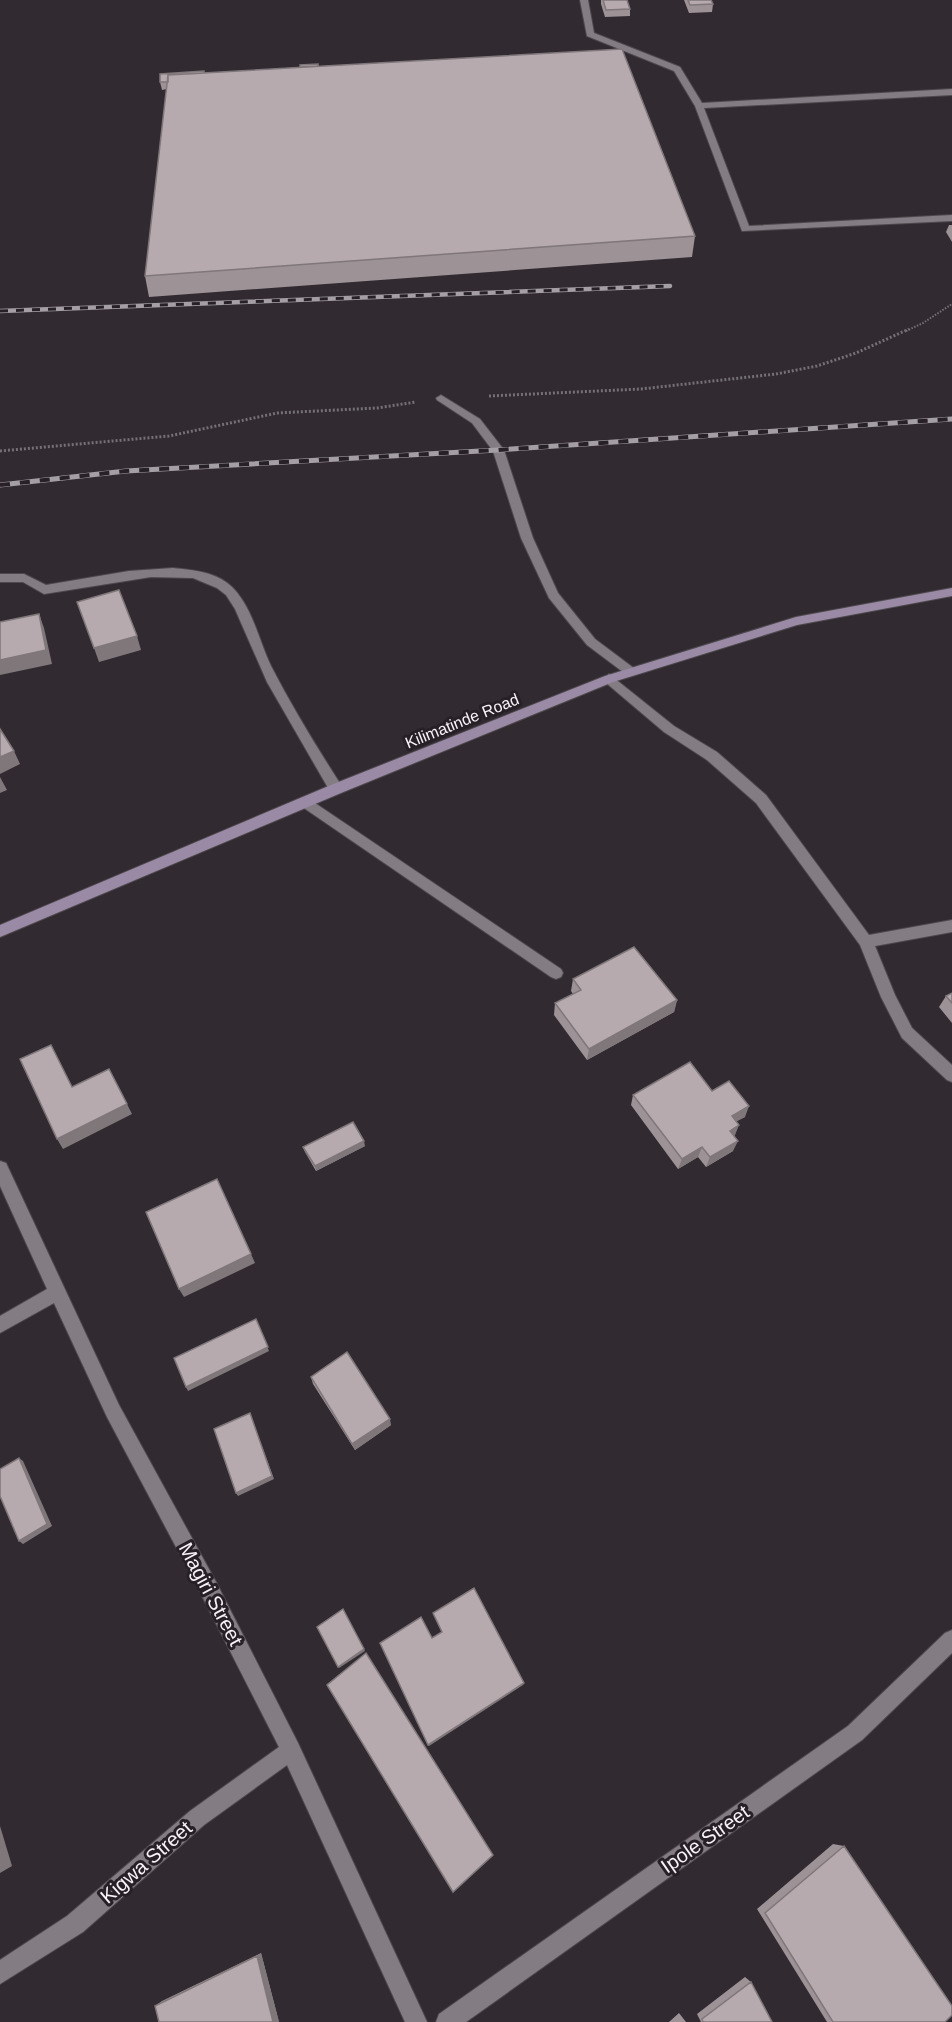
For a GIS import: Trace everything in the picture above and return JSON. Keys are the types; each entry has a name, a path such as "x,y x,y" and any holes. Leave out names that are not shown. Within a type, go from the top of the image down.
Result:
{"main road":[{"name":"Kilimatinde Road","path":"0,931 336,789 609,679 796,621 952,592"}],"street":[{"path":"584,0 590,34 678,69 699,106 745,229 952,218"},
{"path":"699,106 952,92"},
{"path":"441,398 476,421 498,450 527,538 553,596 591,642 631,672"},
{"path":"0,578 18,575 38,584 44,590 155,572 188,573 212,579 229,591 242,610 263,663 290,716 336,789"},
{"path":"609,679 669,729 712,756 761,800 866,942 888,997 907,1033 952,1075"},
{"path":"306,802 556,973"},
{"path":"866,942 952,926"},
{"name":"Magiri Street","path":"0,1168 113,1411 209,1588 291,1750 416,2022"},
{"path":"0,1325 58,1292"},
{"name":"Ipole Street","path":"447,2022 855,1732 952,1641"},
{"name":"Kigwa Street","path":"0,1974 75,1924 197,1818 291,1750"}],"building":[{"path":"603,0 627,0 630,9 606,10"},
{"path":"688,0 711,0 713,4 690,5"},
{"path":"622,49 695,236 145,276 168,75"},
{"path":"318,64 318,66 300,67 300,65"},
{"path":"204,71 204,73 168,75 168,82 160,82 160,74"},
{"path":"119,590 137,636 94,648 77,602"},
{"path":"39,614 46,650 0,660 0,622"},
{"path":"0,729 14,751 0,757"},
{"path":"634,947 677,1000 589,1049 555,1003 581,990 573,979"},
{"path":"952,993 952,1003 946,996"},
{"path":"51,1045 72,1087 109,1069 127,1104 57,1139 20,1059"},
{"path":"690,1062 712,1091 729,1081 749,1106 732,1116 739,1125 730,1131 738,1141 710,1157 702,1147 682,1159 633,1095"},
{"path":"353,1122 364,1141 315,1166 303,1147"},
{"path":"217,1179 251,1254 179,1289 146,1212"},
{"path":"256,1319 268,1347 186,1387 174,1358"},
{"path":"347,1352 390,1419 352,1444 311,1377"},
{"path":"250,1413 272,1476 236,1493 214,1429"},
{"path":"19,1458 47,1524 19,1541 0,1496 0,1469"},
{"path":"474,1588 524,1683 428,1745 380,1643 421,1617 432,1638 442,1632 433,1613"},
{"path":"343,1609 364,1649 338,1667 317,1627"},
{"path":"366,1653 493,1855 453,1892 327,1685"},
{"path":"844,1846 952,2006 952,2015 945,2022 833,2022 765,1913"},
{"path":"257,1956 273,2022 159,2022 155,2006"},
{"path":"751,1982 772,2022 703,2022 702,2019"}],"railway":[{"path":"0,311 670,286"},
{"path":"0,485 126,471 498,450 952,419"}]}
